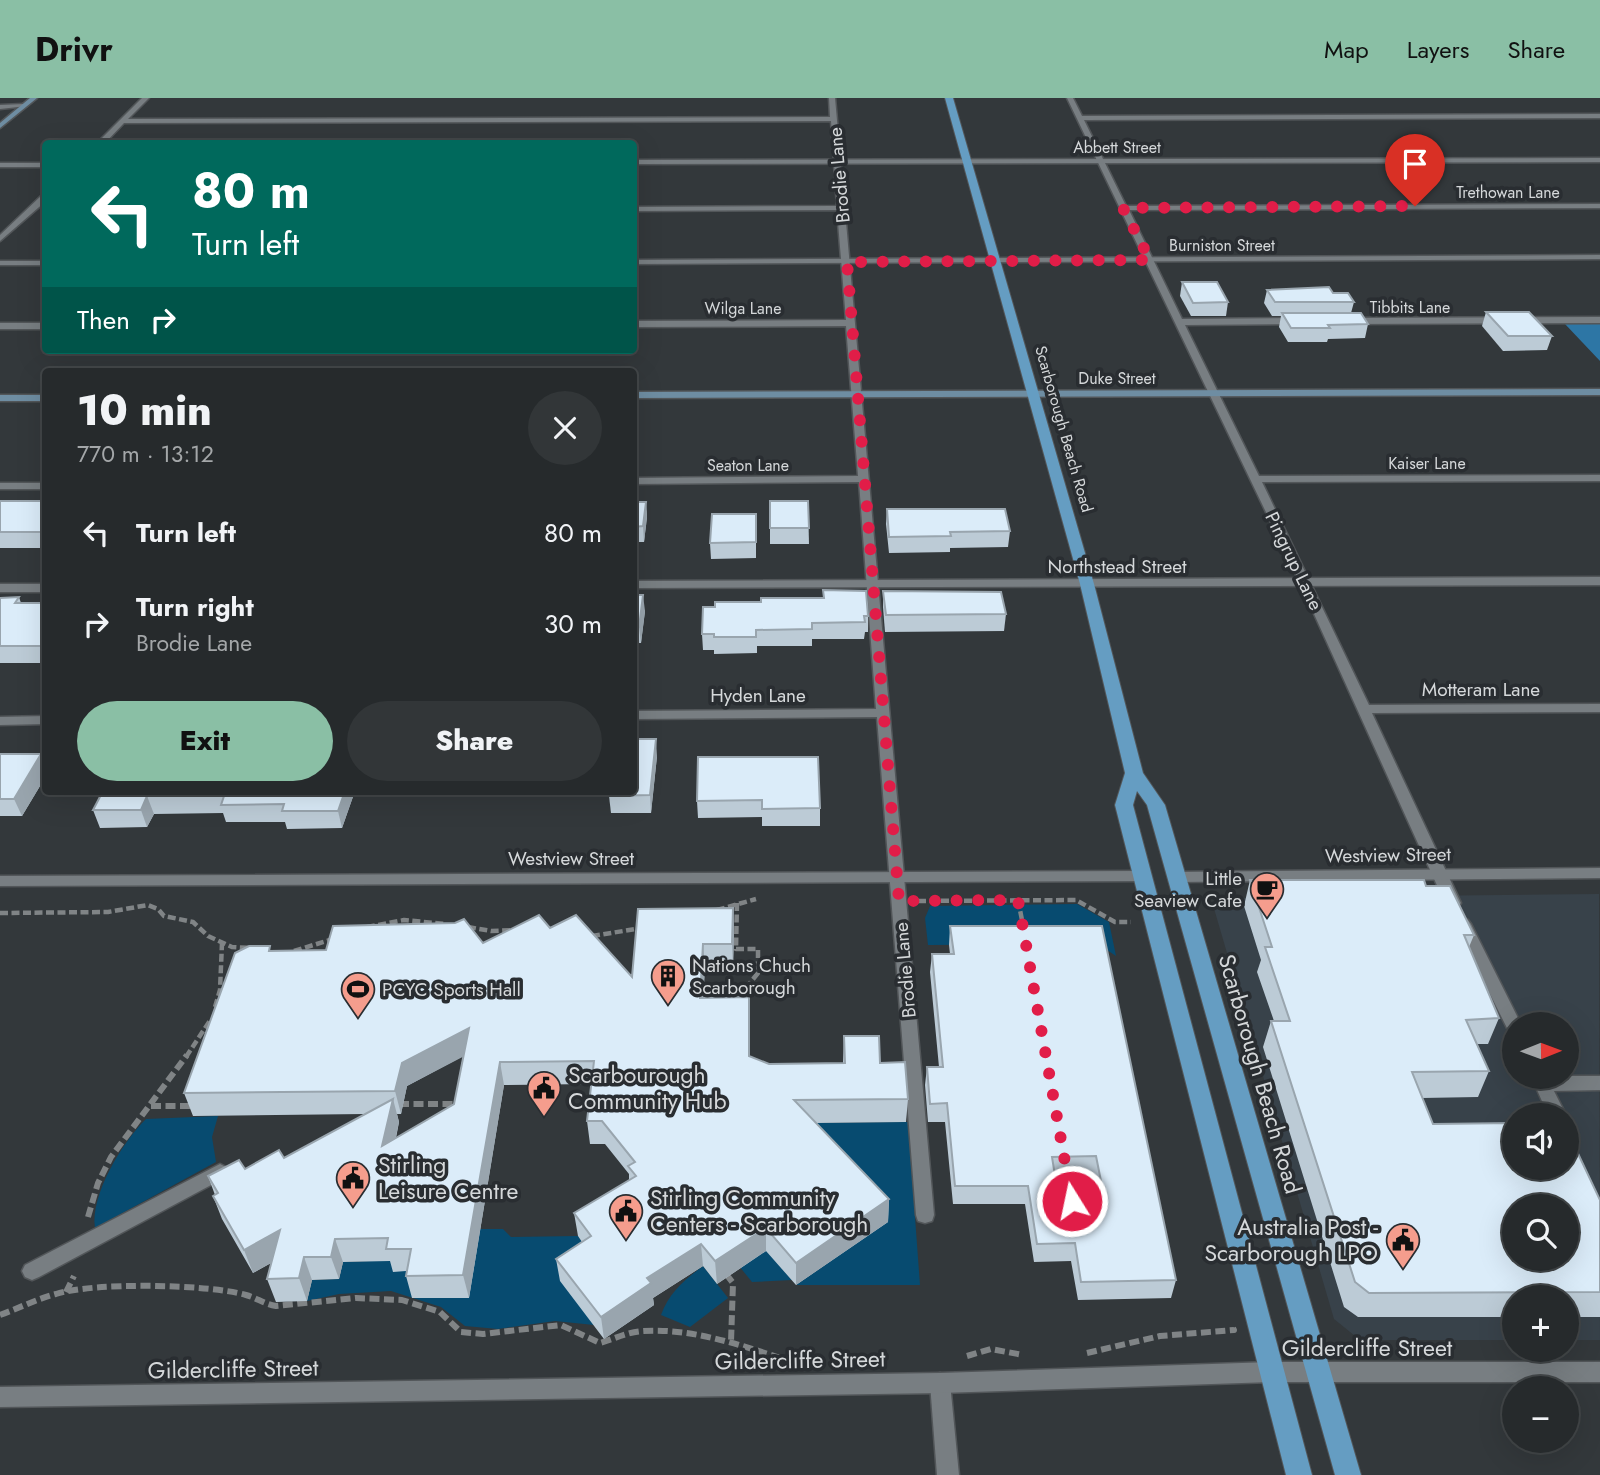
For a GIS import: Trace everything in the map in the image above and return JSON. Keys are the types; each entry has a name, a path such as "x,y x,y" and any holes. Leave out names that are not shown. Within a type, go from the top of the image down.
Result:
{"main road":[{"path":"0,116 12,106 34,98"},
{"name":"Scarborough Beach Road","path":"949,98 1087,584 1134,773 1156,805 1349,1475"},
{"path":"0,126 23,102"},
{"name":"Duke Street","path":"637,395 1600,392"},
{"path":"0,398 42,398"},
{"path":"1134,773 1124,805 1299,1475"}],"street":[{"path":"103,140 146,98"},
{"name":"Brodie Lane","path":"832,98 925,1215"},
{"name":"Pingrup Lane","path":"1070,98 1306,583 1438,874 1507,1012"},
{"path":"0,107 12,106"},
{"path":"1079,118 1600,116"},
{"path":"123,121 834,119"},
{"name":"Abbett Street","path":"637,162 1600,160"},
{"path":"0,165 42,165"},
{"path":"0,239 42,201"},
{"name":"Trethowan Lane","path":"1123,208 1600,206"},
{"path":"637,209 842,208"},
{"path":"32,210 42,210"},
{"name":"Burniston Street","path":"637,262 1600,257"},
{"path":"0,264 42,263"},
{"name":"Tibbits Lane","path":"1342,321 1600,320"},
{"path":"1179,322 1301,321"},
{"name":"Wilga Lane","path":"637,324 852,323"},
{"path":"0,326 42,326"},
{"name":"Kaiser Lane","path":"1254,480 1600,478"},
{"name":"Seaton Lane","path":"637,481 864,480"},
{"path":"0,486 42,486"},
{"name":"Northstead Street","path":"637,585 1600,581"},
{"path":"0,588 42,588"},
{"name":"Motteram Lane","path":"1362,709 1600,708"},
{"name":"Hyden Lane","path":"637,715 882,713"},
{"path":"0,721 42,720"},
{"name":"Westview Street","path":"1177,877 1600,873"},
{"name":"Westview Street","path":"0,881 1142,876"},
{"path":"1579,1082 1600,1083"},
{"path":"32,1271 220,1172"},
{"name":"Gildercliffe Street","path":"0,1397 940,1383 1272,1372 1600,1372"},
{"path":"940,1383 948,1475"}],"path":[{"path":"710,914 723,907 765,898"},
{"path":"1018,900 1024,932"},
{"path":"899,901 1076,900 1115,922 1136,922"},
{"path":"732,1005 758,973 758,949 736,949 737,903"},
{"path":"0,913 108,912 148,905 158,909 164,916 193,922 208,936 222,943 232,947 257,949"},
{"path":"360,929 404,920 524,931"},
{"path":"458,926 460,935"},
{"path":"587,936 649,927"},
{"path":"285,951 309,948 343,934"},
{"path":"66,1292 78,1268 97,1182 117,1146 174,1071 197,1046 212,1017 220,990 222,943"},
{"path":"386,1104 468,1104"},
{"path":"150,1106 205,1106"},
{"path":"1065,1160 1072,1201"},
{"path":"720,1266 733,1283 731,1342"},
{"path":"0,1315 66,1292 95,1288 192,1287 247,1295 263,1304 276,1306 386,1298 424,1305 440,1312 461,1332 482,1334 562,1325 600,1343 642,1331 696,1334 789,1361"},
{"path":"1080,1355 1106,1346 1191,1331 1234,1330 1231,1316"},
{"path":"962,1357 991,1349 1008,1350 1034,1358"}],"shaded area":[{"path":"1600,323 1600,361 1565,324"},
{"path":"1599,894 1600,1340 1579,1340 1579,1285 1502,1285 1502,1340 1360,1340 1334,1319 1213,905 1227,898"},
{"path":"1077,904 1109,922 1116,956 1098,944 928,945 925,918 930,906"},
{"path":"218,1116 212,1137 216,1162 95,1228 98,1200 110,1169 118,1154 146,1119"},
{"path":"908,1122 920,1285 796,1285 887,1222 794,1123"},
{"path":"698,1172 792,1280 752,1282 674,1186"},
{"path":"479,1229 503,1229 511,1237 578,1236 595,1259 594,1325 555,1321 498,1329 465,1326 441,1307 391,1291 339,1294 307,1301 312,1280 339,1279 343,1262 370,1261"},
{"path":"703,1266 728,1298 690,1327 661,1315 678,1288"}],"building":[{"path":"1182,282 1217,282 1228,302 1193,303"},
{"path":"1329,287 1333,293 1348,293 1354,302 1275,302 1267,290"},
{"path":"1486,312 1529,312 1552,336 1508,336"},
{"path":"1282,313 1361,313 1368,324 1291,328"},
{"path":"0,501 42,501 42,532 0,532"},
{"path":"770,501 808,501 809,528 770,528"},
{"path":"637,502 646,502 643,526 637,527"},
{"path":"887,509 1005,509 1010,531 889,537"},
{"path":"712,514 756,514 756,542 710,543"},
{"path":"823,590 866,591 868,616 864,616 865,622 812,623 812,629 756,630 756,637 714,637 714,634 702,634 703,607 715,607 715,602 761,602 761,598 824,598"},
{"path":"883,591 1001,592 1006,614 886,615"},
{"path":"637,595 643,595 639,627"},
{"path":"19,597 15,603 42,603 42,646 0,646 0,598"},
{"path":"637,739 656,739 650,795 609,796 637,795"},
{"path":"0,754 41,754 14,799 0,799"},
{"path":"698,757 818,757 820,808 762,809 762,800 697,801"},
{"path":"101,795 344,795 338,811 282,811 284,804 221,805 224,796 147,796 141,810 93,810"},
{"path":"1250,880 1424,880 1426,886 1450,886 1474,935 1464,935 1499,1018 1466,1020 1489,1071 1412,1072 1433,1124 1502,1123 1502,1180 1579,1180 1579,1156 1600,1200 1600,1292 1579,1292 1579,1285 1502,1285 1502,1292 1369,1293 1355,1282 1271,1021 1290,1021 1265,947 1272,947"},
{"path":"733,908 732,944 703,944 700,998 749,997 749,1056 769,1064 845,1063 844,1036 879,1036 880,1063 905,1062 908,1099 794,1100 889,1199 796,1263 766,1228 715,1261 701,1244 647,1278 651,1283 601,1317 556,1259 591,1236 574,1213 636,1176 628,1166 635,1162 602,1121 587,1121 594,1061 500,1062 463,1275 406,1276 411,1249 386,1249 388,1238 335,1239 331,1257 304,1257 299,1278 267,1279 280,1230 244,1250 213,1196 218,1193 208,1176 239,1160 245,1169 279,1150 284,1158 393,1099 382,1146 454,1104 469,1028 402,1063 395,1091 184,1093 235,953 249,946 270,946 269,951 326,950 333,926 455,923 464,919 483,943 539,915 550,928 576,915 632,977 638,909"},
{"path":"950,926 1102,926 1176,1280 1081,1282 1075,1243 1037,1244 1028,1186 955,1186 947,1103 930,1104 927,1067 943,1067 932,954 954,954","holes":["1096,1156 1106,1206 1060,1207 1052,1157"]}],"place":[{"name":"Little Seaview Cafe","path":"1267,919"},
{"name":"Nations Chuch Scarborough","path":"668,1006"},
{"name":"PCYC Sports Hall","path":"358,1019"},
{"name":"Scarbourough Community Hub","path":"544,1118"},
{"name":"Stirling Leisure Centre","path":"353,1208"},
{"name":"Stirling Community Centers - Scarborough","path":"626,1241"},
{"name":"Australia Post - Scarborough LPO","path":"1403,1270"}],"route":[{"path":"1072,1201 1018,900 899,901 847,262 1150,260 1123,208 1415,206"}]}
